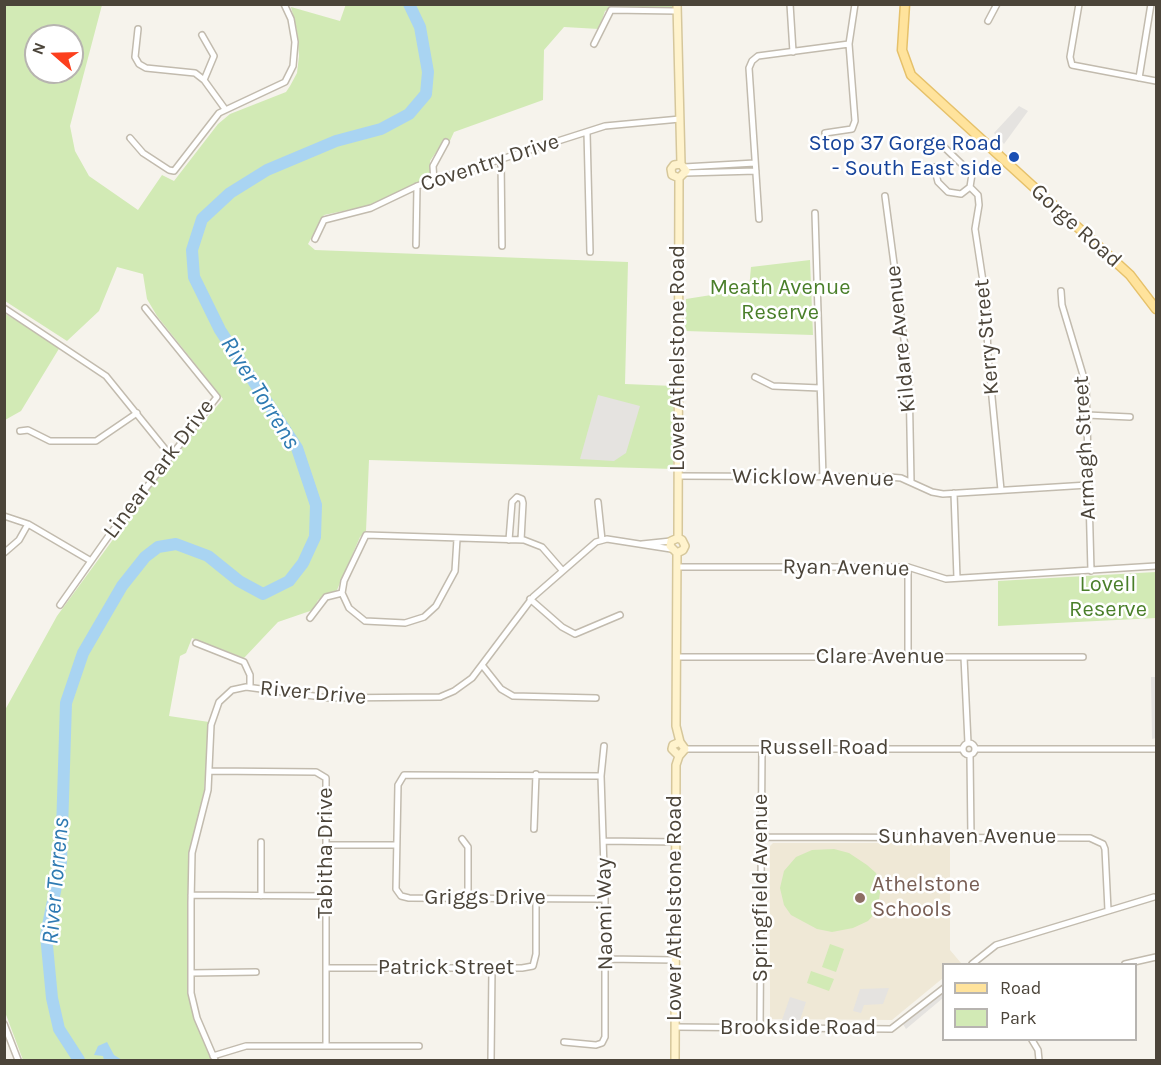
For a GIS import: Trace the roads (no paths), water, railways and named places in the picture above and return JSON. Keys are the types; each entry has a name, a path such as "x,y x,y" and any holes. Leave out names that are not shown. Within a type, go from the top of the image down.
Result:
{"main road":[{"name":"Gorge Road","path":"905,4 902,50 911,75 1130,275 1156,309"}],"street":[{"path":"130,138 143,153 174,171 225,109 280,86 290,76 295,42 291,19 284,4"},
{"path":"790,4 793,52"},
{"path":"825,133 852,129 855,121 849,44 855,4"},
{"path":"988,21 997,4"},
{"path":"1079,4 1070,57 1072,65 1156,81"},
{"path":"1139,78 1150,4"},
{"path":"594,44 611,10 677,8"},
{"name":"Lower Athelstone Road","path":"675,1060 676,765 679,756 672,749 675,743 680,742 676,726 677,567 674,545 678,476 682,170 677,8"},
{"path":"138,29 135,57 139,64 146,68 195,73 204,80 225,109"},
{"path":"202,35 214,56 204,80"},
{"path":"759,219 749,68 758,57 849,44"},
{"name":"Coventry Drive","path":"315,239 324,220 371,208 417,186 605,126 680,119"},
{"path":"587,132 590,252"},
{"path":"434,182 433,166 446,142"},
{"name":"Kerry Street","path":"945,148 972,174 970,187 978,195 980,205 975,229 986,301 988,356 1001,490"},
{"path":"501,159 502,246"},
{"path":"682,170 755,164"},
{"path":"934,167 938,182 948,192 961,194 970,187"},
{"path":"682,170 756,171"},
{"path":"416,245 417,186"},
{"name":"Kildare Avenue","path":"885,196 909,377 911,482"},
{"path":"815,213 823,477"},
{"name":"Armagh Street","path":"1061,291 1062,305 1086,385 1091,572"},
{"path":"4,308 106,376 170,454"},
{"name":"Linear Park Drive","path":"60,605 170,454 217,397 145,308"},
{"path":"755,377 773,386 820,388"},
{"path":"20,431 28,430 50,441 96,441 137,414"},
{"path":"1087,415 1131,417"},
{"name":"Wicklow Avenue","path":"678,476 889,477 911,482 932,492 954,493 1088,485"},
{"path":"954,493 957,578"},
{"path":"509,540 512,502 517,497 522,499 523,503 521,540"},
{"path":"598,502 602,540 640,545 674,545"},
{"path":"4,516 28,524 91,561"},
{"path":"4,553 19,540 28,524"},
{"path":"457,539 455,571 436,606 424,617 405,622 365,621 349,608 342,593 344,581 366,535 521,540 542,547 562,570"},
{"name":"River Drive","path":"214,1058 194,1009 191,973 191,895 192,853 211,771 211,725 215,710 227,694 239,688 250,687 329,698 429,699 454,691 472,678 530,599 562,570 602,540"},
{"name":"Ryan Avenue","path":"677,567 908,567 946,579 1156,567"},
{"path":"908,567 908,658"},
{"path":"310,618 324,599 342,593"},
{"path":"530,599 562,627 575,634 620,615"},
{"path":"196,643 244,662 250,675 250,687"},
{"name":"Clare Avenue","path":"677,657 1083,657"},
{"path":"964,657 968,743 963,749 970,755"},
{"path":"482,665 501,689 513,696 596,698"},
{"path":"679,756 685,749 680,742"},
{"path":"968,743 973,744 975,749"},
{"name":"Naomi Way","path":"564,1042 596,1045 602,1043 605,1037 606,959 601,776 604,746"},
{"name":"Springfield Avenue","path":"760,1028 762,748"},
{"name":"Russell Road","path":"685,749 963,749"},
{"path":"975,749 1156,749"},
{"path":"970,837 970,755 975,749"},
{"name":"Tabitha Drive","path":"211,771 316,772 324,775 327,783 326,1046"},
{"path":"534,829 536,774"},
{"name":"Griggs Drive","path":"601,776 404,775 398,785 396,890 402,896 605,898"},
{"name":"Sunhaven Avenue","path":"762,837 970,837 1097,840 1106,849 1108,910"},
{"path":"462,839 468,848 468,897"},
{"path":"604,841 676,842"},
{"path":"261,842 261,896"},
{"path":"327,845 396,845"},
{"path":"191,895 326,896"},
{"path":"973,963 996,945 1154,897"},
{"name":"Patrick Street","path":"326,968 533,966 536,954 536,898"},
{"path":"1129,963 1156,957"},
{"path":"606,959 675,960"},
{"path":"491,1060 492,968"},
{"path":"191,973 256,972"},
{"name":"Brookside Road","path":"675,1027 891,1029 942,990"},
{"path":"4,1024 18,1060"},
{"path":"1033,1041 1038,1050 1039,1060"},
{"path":"214,1058 246,1046 419,1046"}],"water":[{"path":"107,1042 114,1055 122,1060 104,1060 103,1056 94,1055 98,1046"}],"waterway":[{"name":"River Torrens","path":"79,1060 59,1029 52,998 46,935 61,862 66,703 83,653 122,586 145,557 158,547 176,544 208,556 239,581 263,594 289,581 303,563 315,537 316,505 297,448 220,330 194,277 192,250 202,219 230,193 267,170 336,141 381,129 409,114 426,94 428,72 420,27 409,4"}],"place":[{"name":"Stop 37 Gorge Road - South East side","path":"1014,157"},
{"name":"Athelstone Schools","path":"860,898"}],"park label":[{"name":"Meath Avenue Reserve","path":"780,300"},
{"name":"Lovell Reserve","path":"1108,598"}]}
